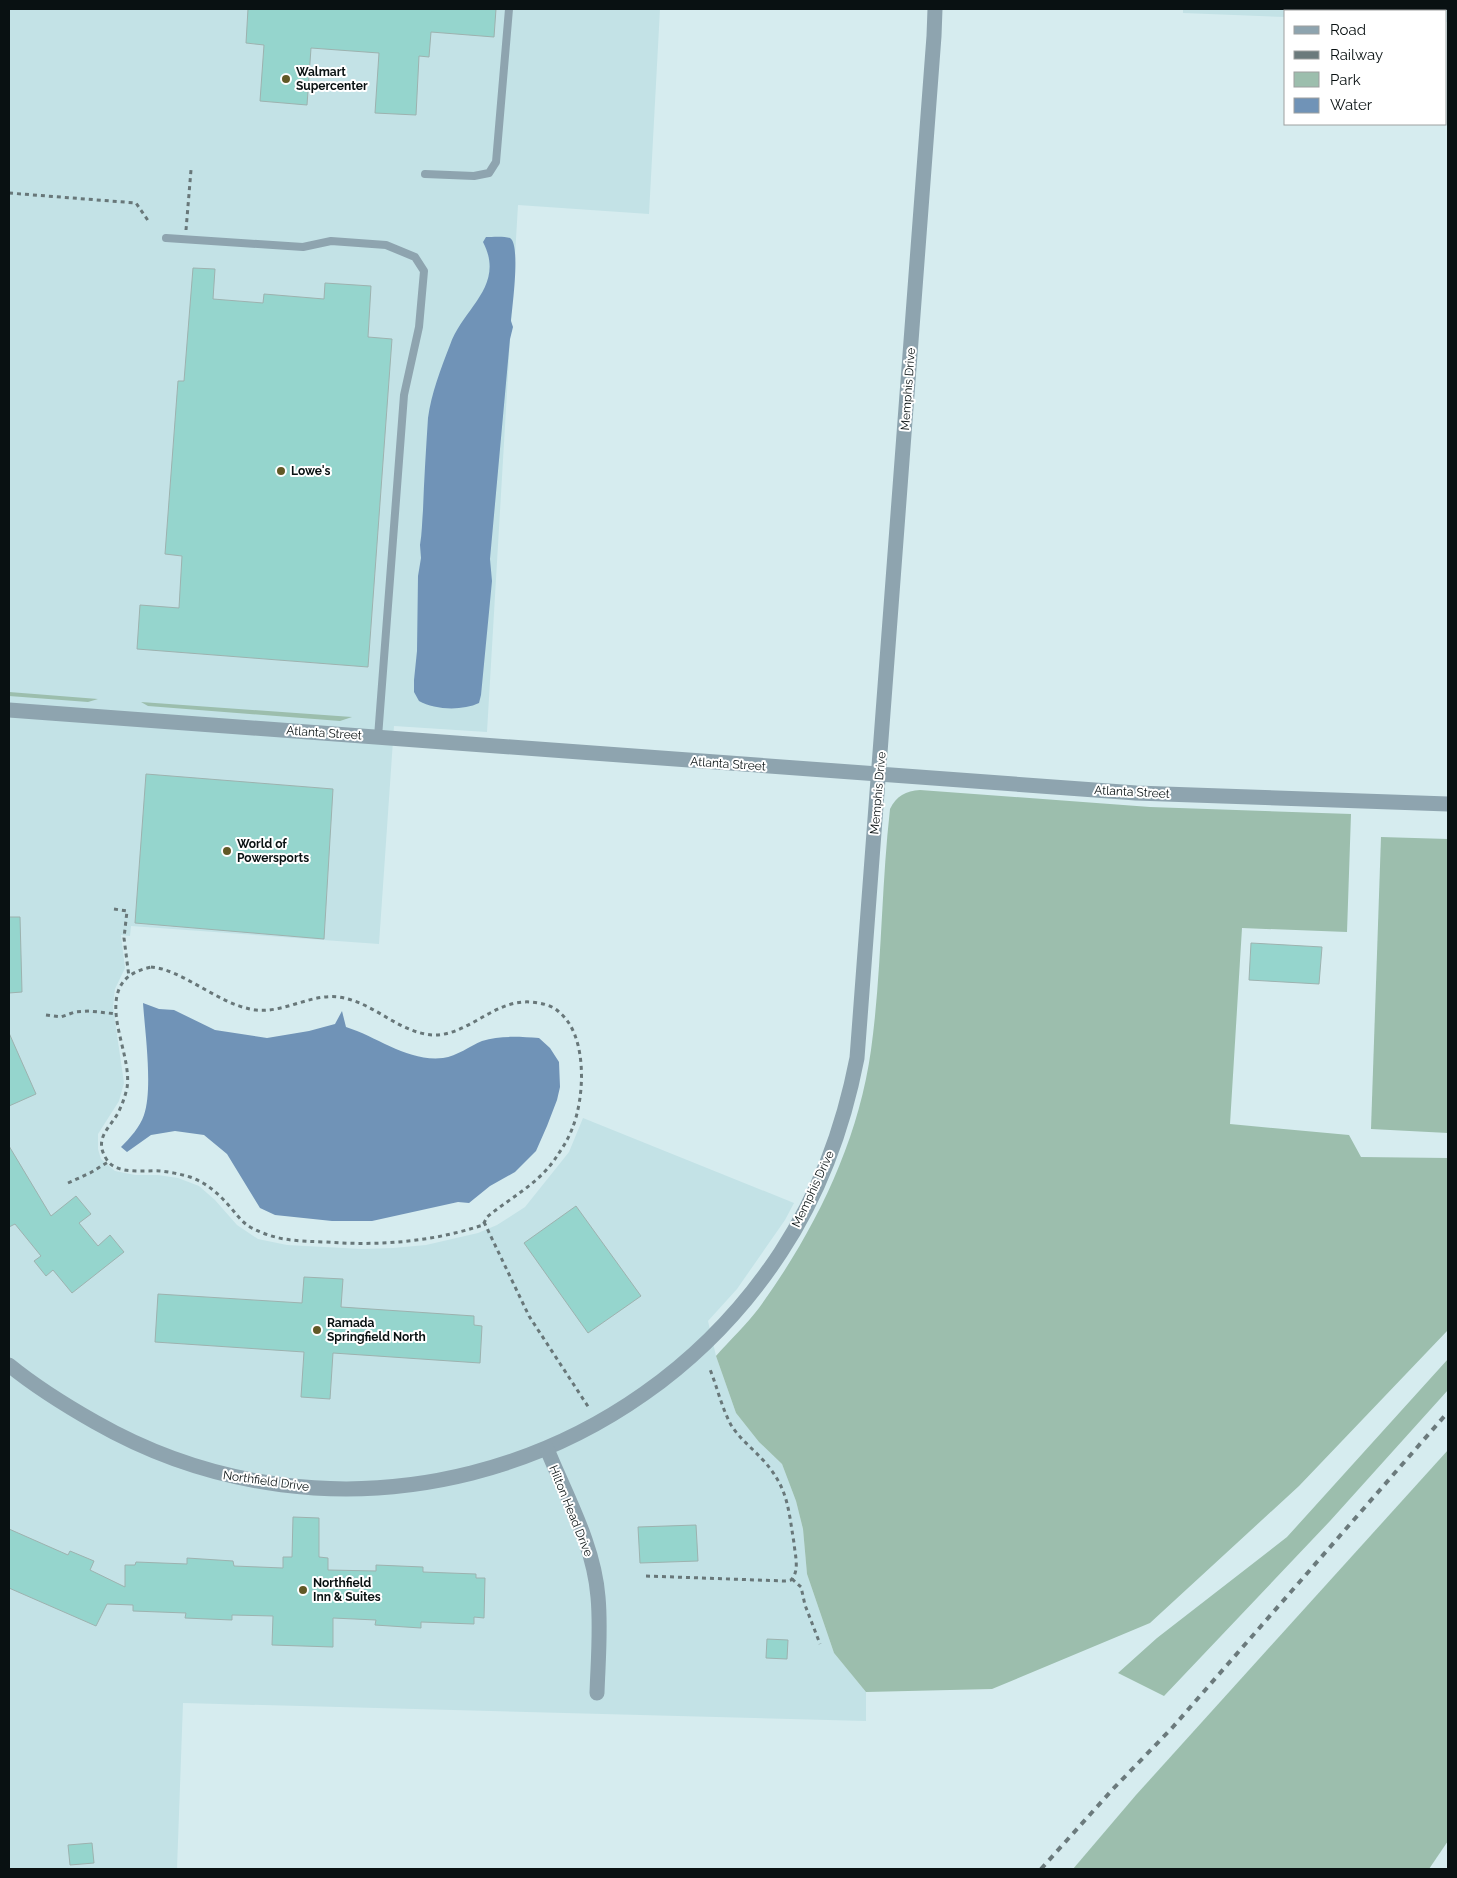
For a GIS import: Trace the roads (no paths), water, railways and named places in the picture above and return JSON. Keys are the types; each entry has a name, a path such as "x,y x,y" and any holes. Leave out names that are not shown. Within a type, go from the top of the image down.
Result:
{"street":[{"name":"Memphis Drive","path":"547,1449 602,1421 638,1398 673,1372 732,1316 763,1278 800,1221 831,1150 850,1095 857,1058 935,9"},
{"name":"Atlanta Street","path":"9,710 1146,793 1448,804"},
{"name":"Northfield Drive","path":"9,1364 31,1383 119,1436 166,1457 212,1472 261,1482 334,1489 414,1484 464,1476 547,1449"},
{"name":"Hilton Head Drive","path":"547,1449 586,1542 595,1574 598,1597 597,1693"}],"lane":[{"path":"425,174 474,176 489,173 496,162 509,9"},
{"path":"166,238 303,247 331,241 386,245 415,257 424,271 419,327 404,395 378,737"}],"water":[{"path":"486,237 510,238 515,252 511,321 513,327 510,339 490,559 492,581 479,703 465,707 441,708 419,701 414,692 417,651 418,576 421,558 420,545 428,418 434,390 450,345 486,284 489,258 483,242"},
{"path":"143,1003 159,1009 174,1010 215,1030 267,1038 309,1031 335,1024 342,1011 346,1027 405,1053 430,1058 448,1057 489,1039 510,1037 539,1038 550,1048 559,1062 560,1087 557,1100 536,1151 515,1172 490,1186 469,1203 458,1202 372,1221 332,1221 275,1215 260,1208 227,1154 204,1135 175,1131 151,1135 127,1152 121,1147 140,1124 147,1104 148,1060"}],"railway":[{"path":"1041,1869 1113,1789 1172,1728 1448,1412"}],"place":[{"name":"Walmart Supercenter","path":"286,79"},
{"name":"Lowe's","path":"281,471"},
{"name":"World of Powersports","path":"227,851"},
{"name":"Ramada Springfield North","path":"317,1330"},
{"name":"Northfield Inn & Suites","path":"303,1590"}]}
